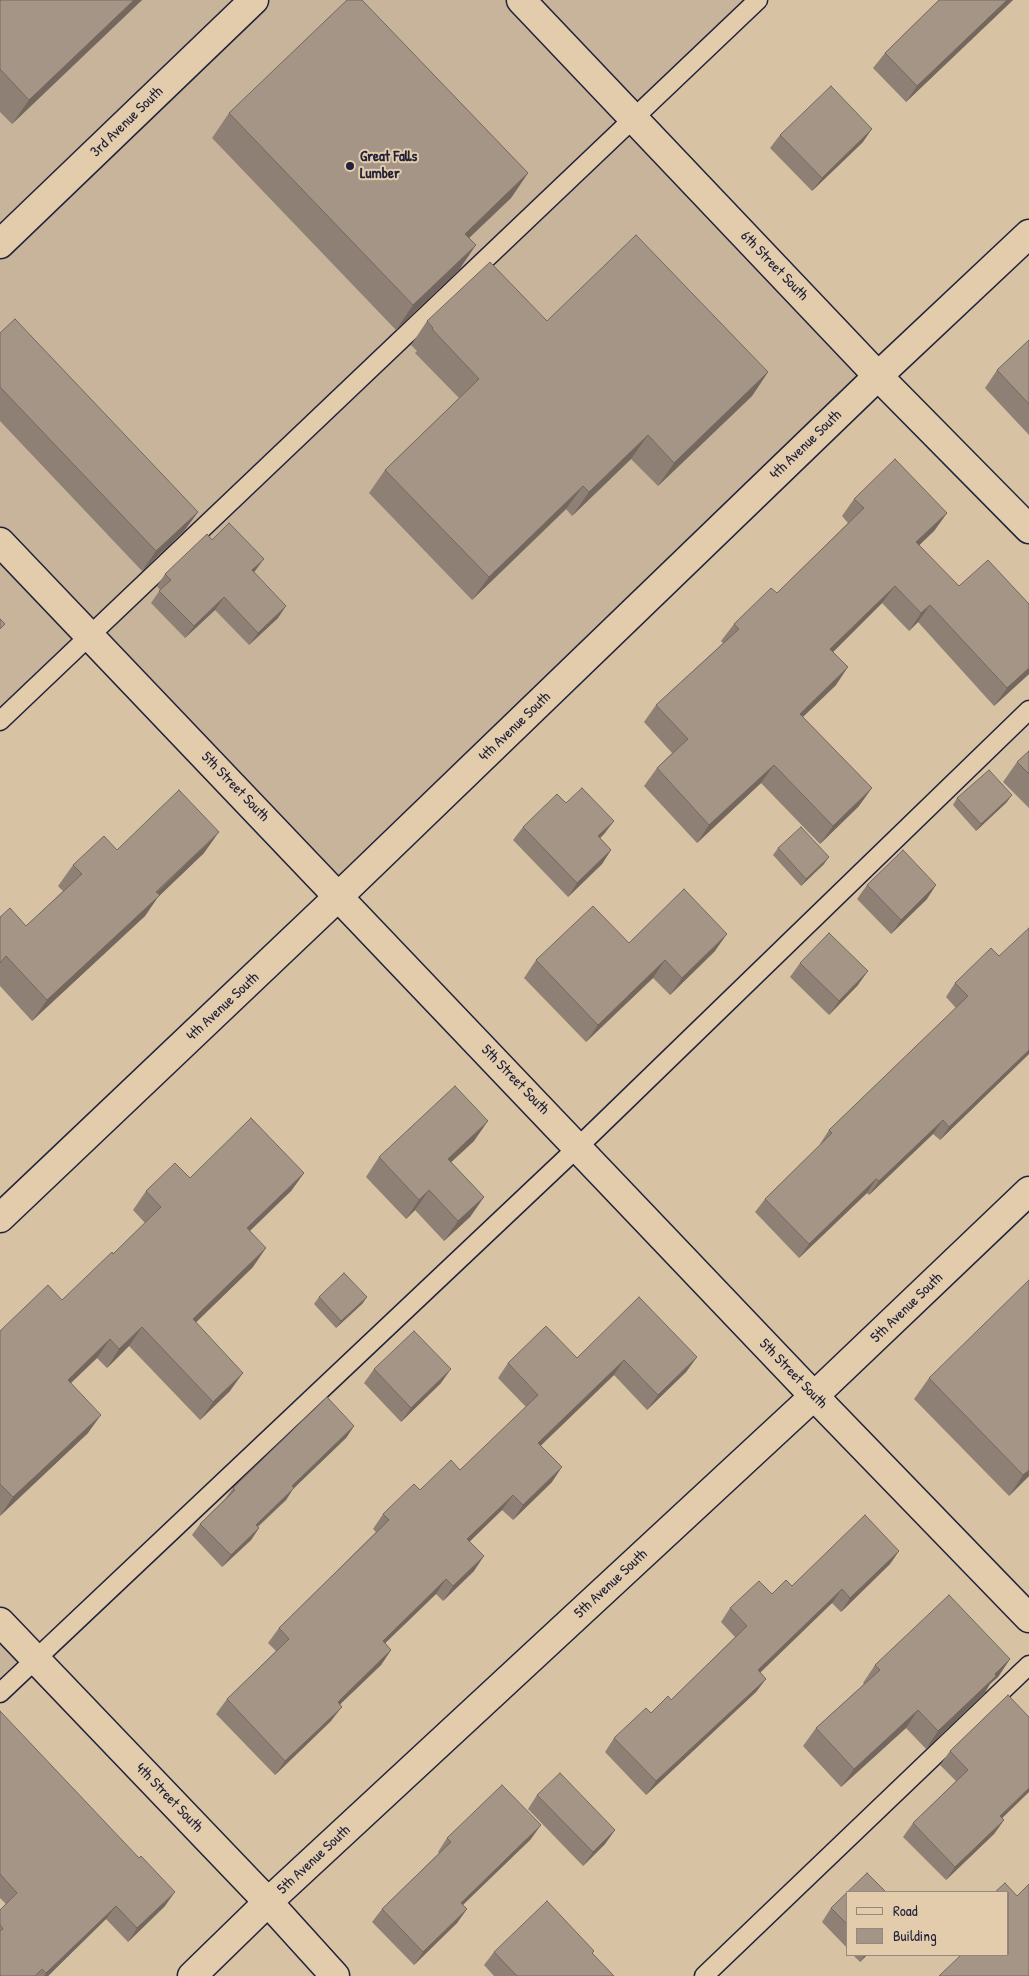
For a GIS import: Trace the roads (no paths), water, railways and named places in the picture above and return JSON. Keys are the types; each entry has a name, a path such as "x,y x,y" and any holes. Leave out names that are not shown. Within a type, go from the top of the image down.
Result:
{"street":[{"name":"3rd Avenue South","path":"0,244 254,0"},
{"name":"6th Street South","path":"521,0 878,376 1029,530"},
{"name":"4th Avenue South","path":"0,1218 340,896 878,376 1029,234"},
{"name":"5th Street South","path":"0,542 340,896 814,1396 1029,1618"},
{"name":"5th Avenue South","path":"192,1976 268,1902 814,1396 1029,1192"},
{"name":"4th Street South","path":"0,1622 268,1902 335,1976"}],"lane":[{"path":"0,721 758,0"},
{"path":"0,1693 578,1147 1029,710"},
{"path":"704,1976 1029,1666"}],"place":[{"name":"Great Falls Lumber","path":"350,166"}]}
